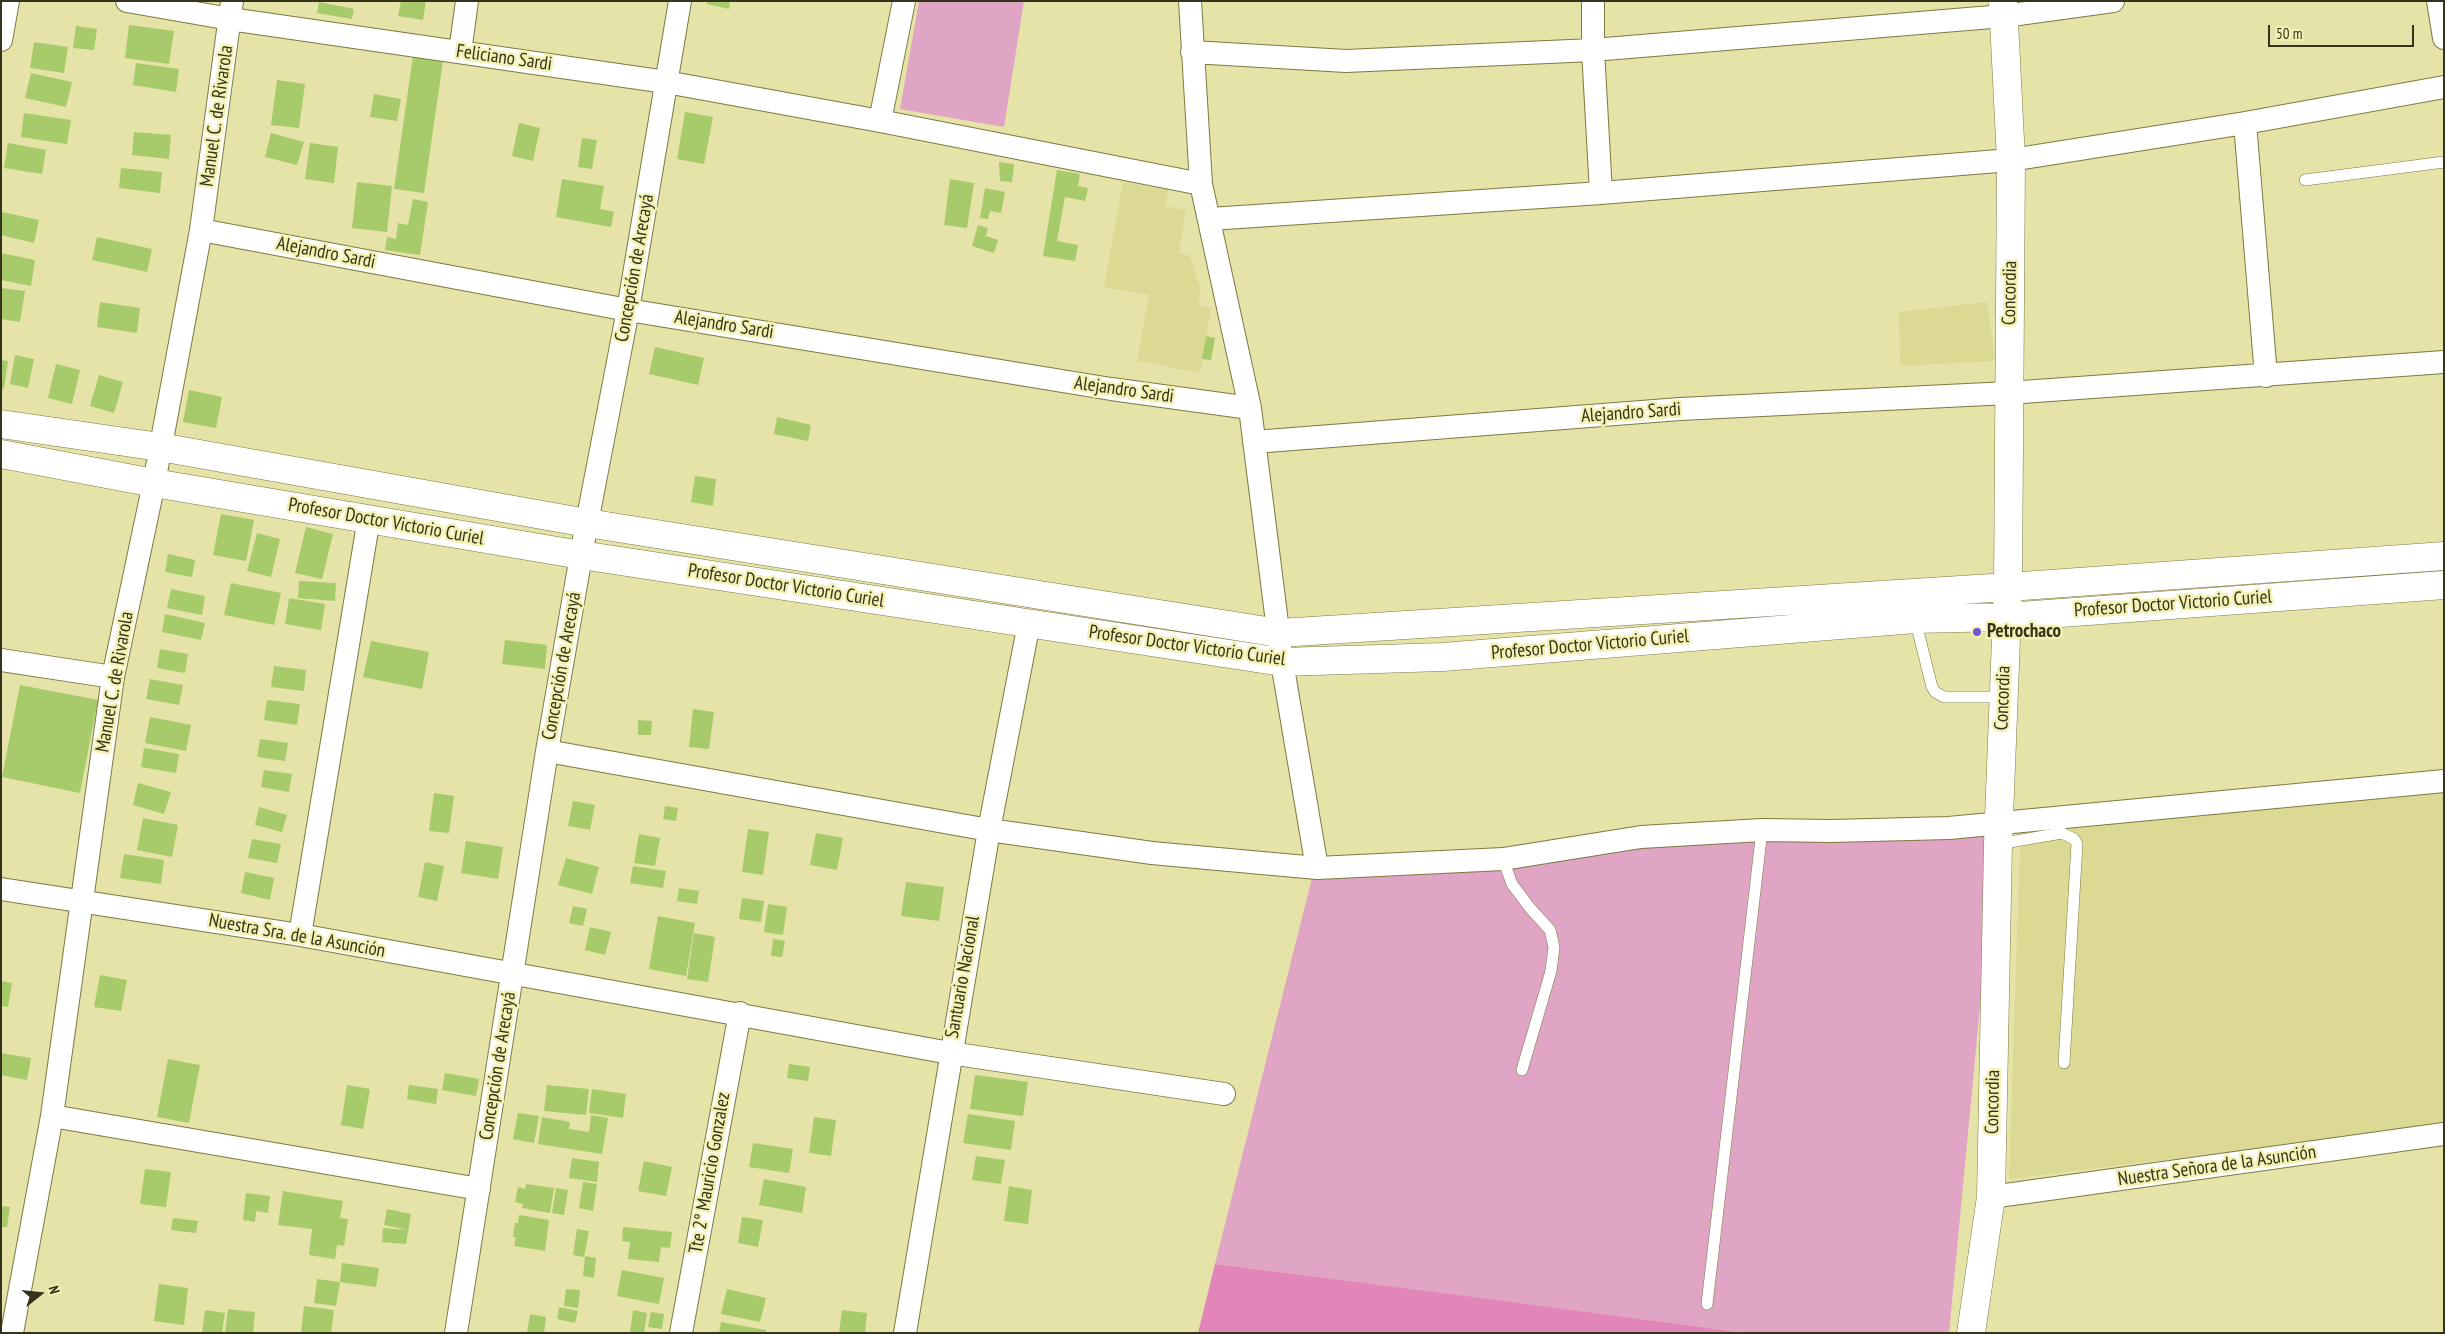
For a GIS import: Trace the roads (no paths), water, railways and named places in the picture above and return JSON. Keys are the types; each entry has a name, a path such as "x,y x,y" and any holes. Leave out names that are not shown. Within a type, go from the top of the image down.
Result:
{"main road":[{"name":"Concordia","path":"1971,1333 1991,1197 1998,833 2008,587 2011,160 2003,9"},
{"name":"Profesor Doctor Victorio Curiel","path":"1,424 369,518 581,555 1282,662 1444,657 1915,619 2006,616 2444,585"},
{"name":"Profesor Doctor Victorio Curiel","path":"1,454 157,465 587,523 1279,633 2008,587 2444,556"}],"street":[{"path":"1,40 8,1"},
{"name":"Feliciano Sardi","path":"127,1 231,10 460,52 666,82 880,121 1201,184"},
{"path":"460,52 467,1"},
{"name":"Concepción de Arecayá","path":"456,1333 547,751 581,555 628,310 680,1"},
{"path":"880,121 904,1"},
{"path":"1190,1 1201,184 1250,408 1282,662 1317,868"},
{"path":"1593,1 1593,50 1601,193"},
{"path":"1192,52 1346,61 1593,50 2003,9 2114,1"},
{"path":"2438,1 2444,38"},
{"name":"Manuel C. de Rivarola","path":"52,1116 114,677 157,465 201,230 231,10"},
{"path":"1210,219 1601,193 2011,160 2246,123 2444,88"},
{"path":"2246,123 2266,376"},
{"name":"Alejandro Sardi","path":"201,230 628,310 1111,389 1250,408"},
{"name":"Alejandro Sardi","path":"1254,442 1670,410 2008,393 2444,362"},
{"path":"300,935 369,518"},
{"name":"Santuario Nacional","path":"904,1333 989,830 1029,623"},
{"path":"1,660 114,677"},
{"path":"547,751 989,830 1152,853 1317,868 1503,859 1621,839 1762,830 1949,828 1998,833 2444,780"},
{"name":"Nuestra Sra. de la Asunción","path":"1,889 300,935 950,1052 1224,1094"},
{"name":"Tte 2° Mauricio Gonzalez","path":"681,1333 740,1013"},
{"path":"12,1333 52,1116 479,1189"},
{"name":"Nuestra Señora de la Asunción","path":"1991,1197 2444,1134"}],"lane":[{"path":"2305,180 2444,162"},
{"path":"1915,619 1935,692 1944,698 2003,696"},
{"path":"1707,1304 1762,830"},
{"path":"1998,833 2062,833 2074,839 2077,844 2064,1063"},
{"path":"1503,859 1512,884 1550,930 1554,947 1551,971 1522,1070"}],"place":[{"name":"Petrochaco","path":"1977,632"}]}
